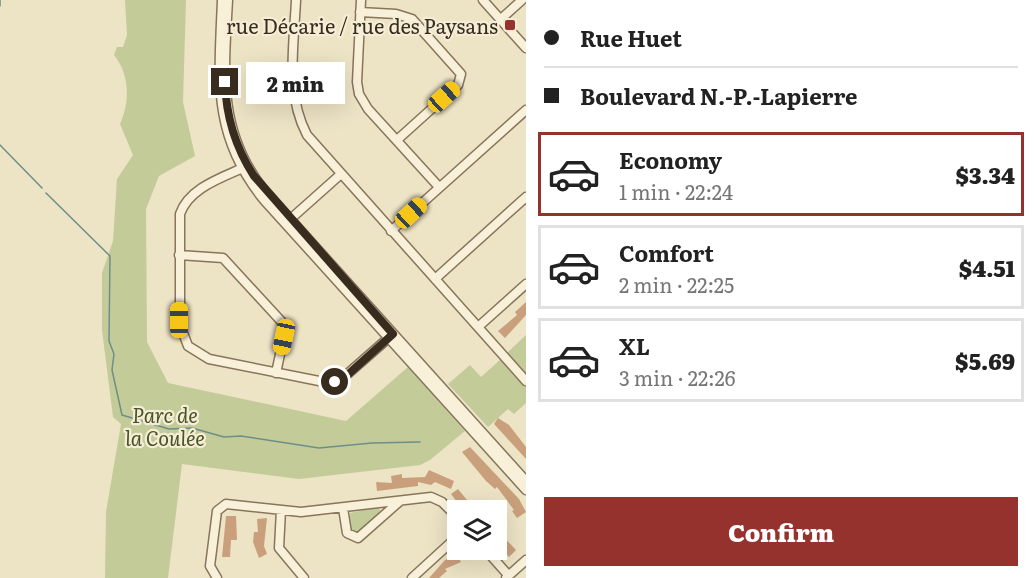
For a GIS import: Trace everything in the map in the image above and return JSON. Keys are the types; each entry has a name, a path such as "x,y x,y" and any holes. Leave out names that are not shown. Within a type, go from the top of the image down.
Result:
{"street":[{"path":"222,0 219,100 226,132 253,186 288,221 526,490"},
{"path":"228,0 225,95 230,124 244,167"},
{"path":"296,0 292,80 295,104 307,135 526,381"},
{"path":"361,0 358,91 364,103 439,187"},
{"path":"483,0 526,48"},
{"path":"501,19 522,0"},
{"path":"360,12 396,14 410,18 461,74 458,85 397,140"},
{"path":"392,231 526,110"},
{"path":"244,167 200,189 187,200 179,218 180,325 188,345 206,358 276,373 335,382 344,378 391,336"},
{"path":"288,221 341,174"},
{"path":"435,279 526,197"},
{"path":"179,255 223,258 281,321 285,332 276,373"},
{"path":"478,327 526,284"},
{"path":"391,336 526,481"},
{"path":"218,578 210,564 218,508 228,503 301,512 434,498 447,507"},
{"path":"343,508 347,533 358,538 401,501"},
{"path":"281,510 279,548 304,578"},
{"path":"412,578 447,546"},
{"path":"494,560 508,577 526,560"}],"green space":[{"name":"Parc de la Coulée","path":"125,0 186,0 183,102 195,156 159,176 146,209 147,342 168,383 346,421 408,367 465,431 430,460 420,465 299,479 182,464 168,578 105,578 106,512 121,424 113,417 102,330 102,273 113,241 117,179 133,155 120,124 126,107 126,80 114,55 117,47 123,47 127,35"},
{"path":"526,335 526,374 507,353"},
{"path":"501,359 526,386 526,403 514,414 508,409 488,427 448,384 470,365 481,377"},
{"path":"377,507 382,512 360,534 351,532 350,513"}],"building":[{"path":"526,302 526,315 505,338 498,331 517,315 515,312"},
{"path":"498,418 509,425 526,447 526,459 494,424"},
{"path":"470,447 519,499 526,512 517,518 512,511 514,510 497,487 495,489 486,481 462,452"},
{"path":"429,470 454,481 451,489 435,482 431,485 418,482 418,486 377,491 376,482 392,483 391,476 402,474 402,478 425,477"},
{"path":"458,489 467,500 456,500 451,494"},
{"path":"226,516 236,516 237,540 231,540 230,557 222,557"},
{"path":"267,518 264,546 267,554 259,558 253,542 254,532 258,532 257,519"},
{"path":"507,541 516,550 509,557 507,555"},
{"path":"445,560 460,560 461,562 445,569 447,571 439,578 429,578"}],"waterway":[{"path":"0,0 0,6"},
{"path":"0,145 42,188"},
{"path":"46,193 110,256 109,341 114,354 112,370 122,415 169,429 192,428 224,437 241,436 319,448 372,443 420,442"}],"place":[{"name":"rue Décarie / rue des Paysans","path":"510,25"}],"route":[{"path":"225,82 226,106 230,124 247,166 264,190 393,334 344,378 335,382"}]}
